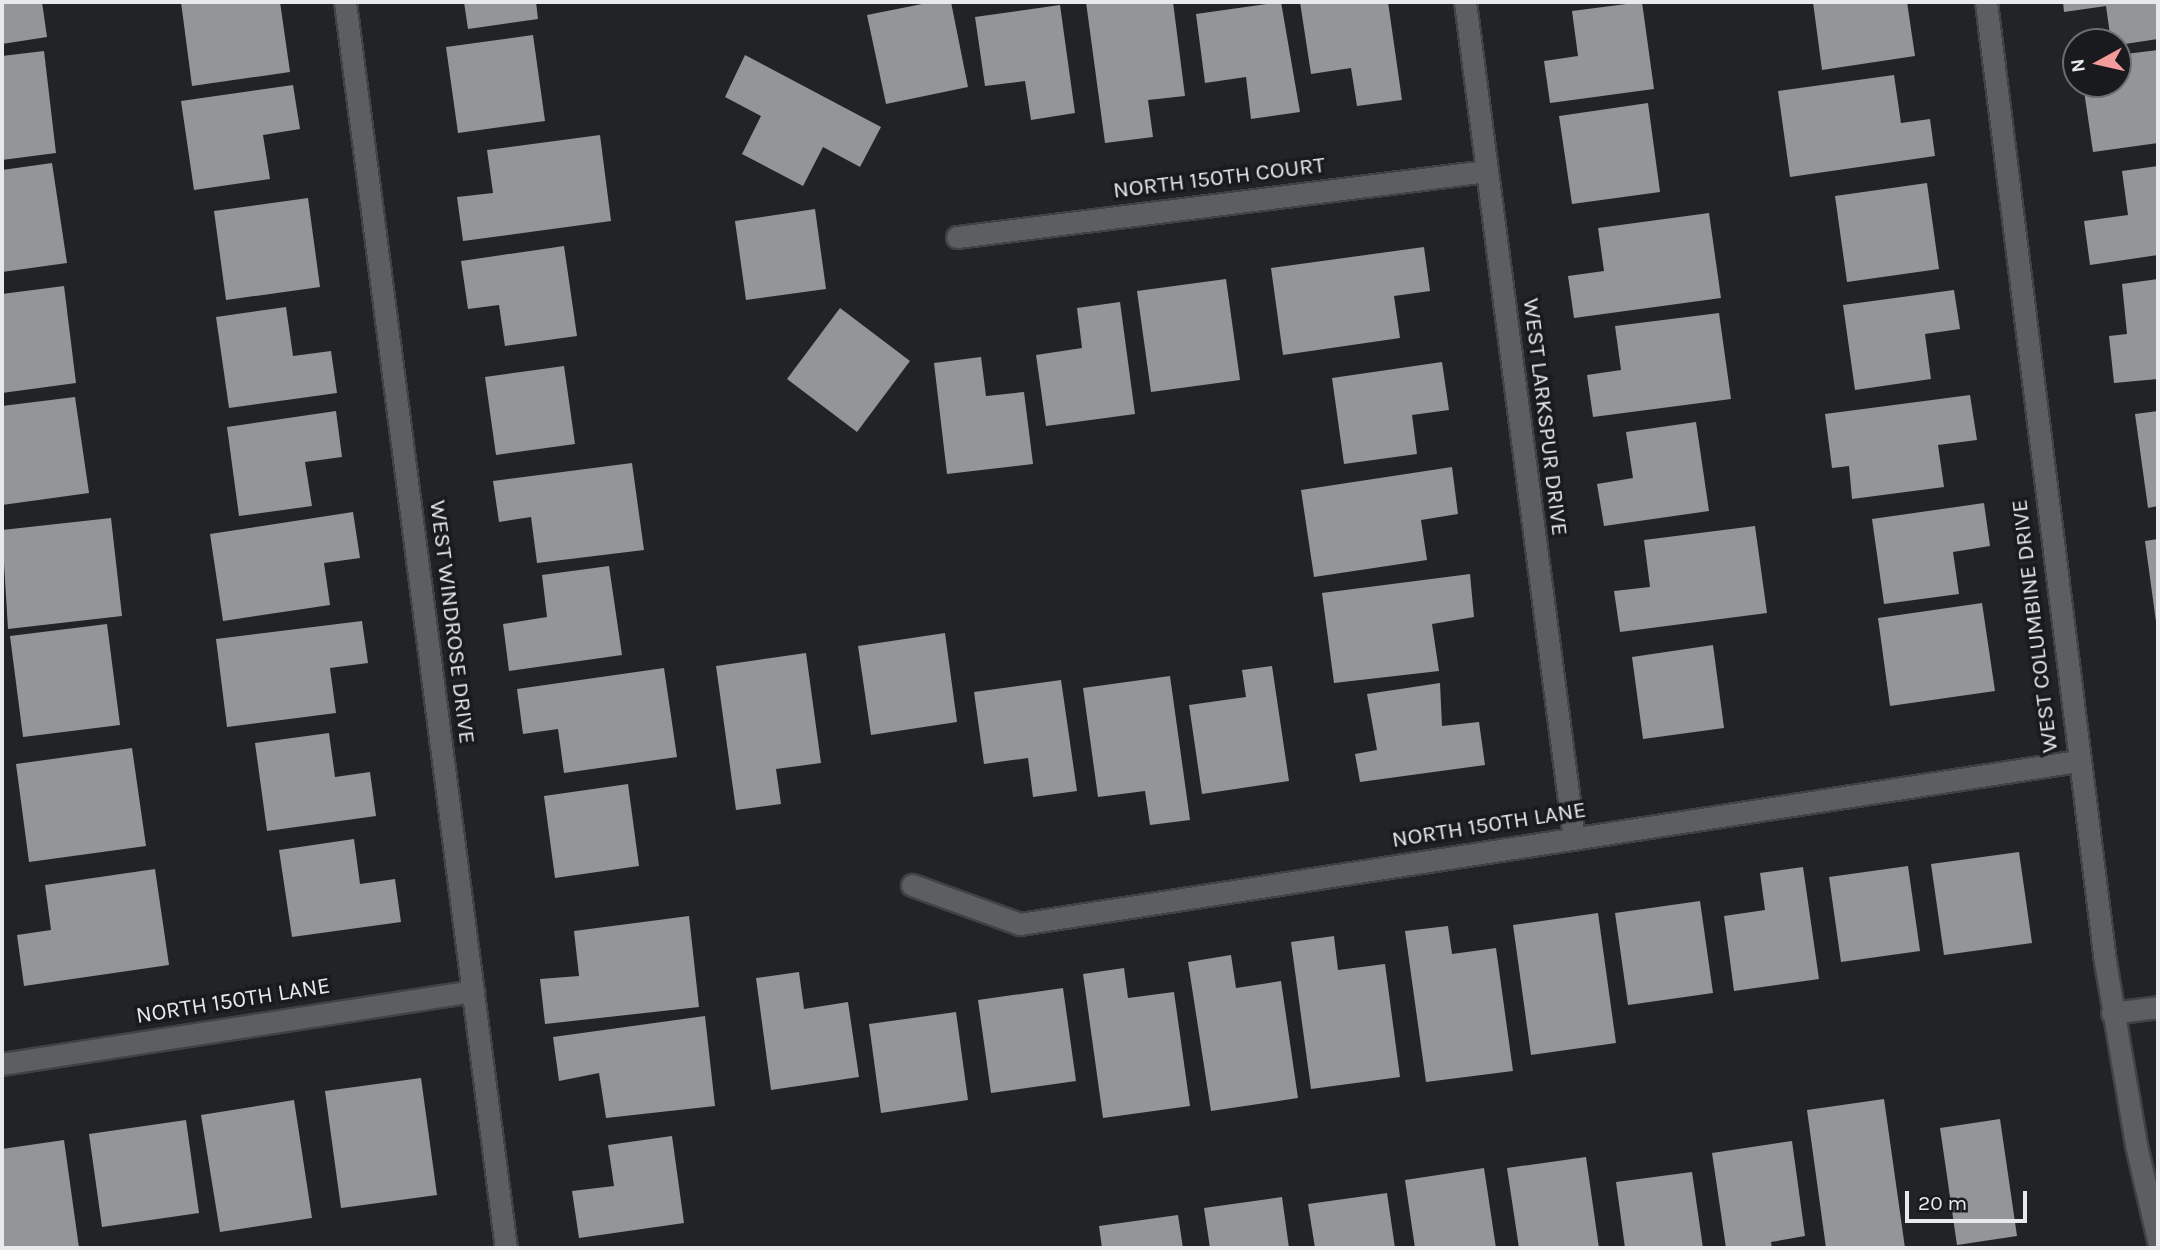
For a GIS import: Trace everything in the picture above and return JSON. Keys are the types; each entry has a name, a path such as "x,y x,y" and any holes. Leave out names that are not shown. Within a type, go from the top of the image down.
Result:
{"street":[{"name":"WEST WINDROSE DRIVE","path":"345,2 506,1248"},
{"name":"WEST LARKSPUR DRIVE","path":"1465,2 1574,839"},
{"name":"WEST COLUMBINE DRIVE","path":"1986,2 2078,761 2112,1013 2158,1240"},
{"name":"NORTH 150TH COURT","path":"957,237 1487,171"},
{"name":"NORTH 150TH LANE","path":"912,884 1020,924 2078,761"},
{"name":"NORTH 150TH LANE","path":"2,1064 473,991"},
{"path":"2112,1013 2158,1007"}],"building":[{"path":"2,2 42,2 47,37 2,44"},
{"path":"181,2 280,2 290,72 192,86"},
{"path":"464,2 536,2 538,19 468,29"},
{"path":"932,2 951,2 968,87 886,104 867,15"},
{"path":"1086,2 1173,2 1185,96 1148,100 1153,137 1105,143"},
{"path":"1281,2 1300,112 1251,119 1246,77 1205,83 1196,14"},
{"path":"1300,2 1388,2 1402,100 1357,106 1351,68 1311,74"},
{"path":"1642,2 1654,89 1550,103 1544,61 1578,56 1572,11"},
{"path":"1813,2 1907,2 1915,56 1822,70"},
{"path":"2063,2 2158,2 2158,39 2132,43 2132,28 2109,28 2106,6 2064,12"},
{"path":"1060,5 1075,113 1031,120 1025,81 985,86 975,17"},
{"path":"533,35 545,121 458,133 446,47"},
{"path":"2158,50 2158,143 2093,152 2085,98 2132,98 2132,53"},
{"path":"44,51 56,153 2,160 2,56"},
{"path":"745,55 881,127 860,167 823,147 803,186 742,154 761,116 725,97"},
{"path":"1894,75 1901,123 1930,119 1935,156 1790,177 1778,91"},
{"path":"293,85 300,129 263,135 270,179 194,190 181,101"},
{"path":"1648,103 1660,192 1572,204 1559,116"},
{"path":"600,135 611,221 463,241 457,197 493,193 487,150"},
{"path":"52,163 67,263 2,272 2,170"},
{"path":"2158,166 2158,255 2090,265 2084,221 2128,215 2122,171"},
{"path":"1927,183 1939,269 1847,282 1835,196"},
{"path":"308,198 320,287 226,300 214,211"},
{"path":"815,209 826,289 746,300 735,221"},
{"path":"1709,213 1721,298 1574,318 1568,276 1604,271 1598,228"},
{"path":"564,246 577,336 505,346 499,305 468,309 461,261"},
{"path":"1424,247 1430,291 1394,296 1400,338 1283,355 1271,268"},
{"path":"1226,279 1240,380 1151,392 1137,291"},
{"path":"2158,279 2158,379 2114,383 2109,336 2127,334 2122,284"},
{"path":"64,286 76,383 2,393 2,294"},
{"path":"1954,290 1960,329 1925,334 1931,379 1855,390 1843,305"},
{"path":"1120,302 1135,414 1046,426 1036,355 1082,348 1077,308"},
{"path":"286,307 293,356 331,351 337,393 229,408 216,317"},
{"path":"840,308 910,361 857,432 787,379"},
{"path":"1719,313 1731,399 1593,417 1587,375 1621,370 1615,326"},
{"path":"981,357 986,396 1024,392 1033,464 947,474 934,363"},
{"path":"1442,362 1449,410 1412,415 1417,454 1344,464 1332,378"},
{"path":"564,366 575,444 496,455 485,377"},
{"path":"1970,395 1977,440 1938,445 1944,487 1852,499 1849,466 1832,468 1825,414"},
{"path":"75,397 89,493 2,505 2,406"},
{"path":"336,411 342,457 305,462 312,506 239,516 227,427"},
{"path":"2158,411 2158,506 2148,508 2135,414"},
{"path":"1696,422 1709,511 1604,526 1597,484 1633,478 1626,432"},
{"path":"632,463 644,550 537,563 531,517 499,522 493,481"},
{"path":"1452,467 1458,514 1421,520 1427,560 1314,577 1301,490"},
{"path":"1984,503 1990,546 1953,552 1959,594 1884,604 1872,519"},
{"path":"353,512 360,558 324,563 330,605 223,621 210,534"},
{"path":"111,518 122,616 8,629 2,530"},
{"path":"1755,526 1767,613 1620,632 1614,591 1650,587 1644,540"},
{"path":"2158,539 2158,629 2157,629 2145,541"},
{"path":"609,566 622,655 509,671 503,624 547,617 542,575"},
{"path":"1470,574 1474,617 1432,624 1439,671 1334,683 1322,593"},
{"path":"1982,603 1995,691 1890,706 1878,618"},
{"path":"362,621 368,663 330,668 336,713 227,727 216,639"},
{"path":"107,624 120,725 23,737 10,636"},
{"path":"945,633 957,722 871,735 858,646"},
{"path":"1713,645 1724,728 1643,739 1632,657"},
{"path":"806,653 821,763 776,769 781,804 736,810 716,666"},
{"path":"1272,666 1289,781 1202,794 1189,705 1246,697 1242,670"},
{"path":"664,668 677,757 564,773 558,729 523,734 517,689"},
{"path":"1170,676 1190,820 1150,825 1145,791 1098,797 1083,688"},
{"path":"1061,680 1077,791 1033,797 1028,758 984,764 974,692"},
{"path":"1440,683 1442,726 1479,722 1485,765 1360,782 1355,754 1377,750 1367,694"},
{"path":"329,733 335,777 370,772 376,816 267,831 255,743"},
{"path":"132,748 146,846 29,862 16,764"},
{"path":"628,784 639,866 555,878 544,796"},
{"path":"354,839 360,884 395,879 401,922 292,937 279,850"},
{"path":"2019,852 2032,943 1944,955 1931,864"},
{"path":"1908,866 1920,951 1841,962 1829,877"},
{"path":"1803,867 1819,979 1734,991 1724,916 1765,910 1760,873"},
{"path":"155,869 169,965 24,986 17,935 51,930 45,885"},
{"path":"1700,901 1713,993 1628,1005 1615,913"},
{"path":"1598,913 1616,1043 1531,1055 1513,925"},
{"path":"689,916 699,1007 545,1024 540,979 579,976 574,931"},
{"path":"1448,926 1452,954 1496,948 1513,1071 1426,1082 1405,931"},
{"path":"1334,936 1338,970 1385,964 1400,1077 1311,1089 1291,942"},
{"path":"1231,955 1236,988 1281,981 1298,1098 1211,1111 1188,962"},
{"path":"1124,968 1128,998 1174,992 1190,1106 1103,1118 1083,974"},
{"path":"799,972 804,1009 848,1002 859,1077 771,1090 756,978"},
{"path":"1063,988 1076,1081 991,1093 978,1000"},
{"path":"956,1012 968,1100 881,1113 869,1024"},
{"path":"705,1016 715,1106 606,1118 599,1073 559,1081 553,1037"},
{"path":"421,1078 437,1195 341,1208 325,1091"},
{"path":"1884,1099 1905,1248 1826,1248 1807,1110"},
{"path":"294,1100 312,1218 220,1232 201,1115"},
{"path":"2000,1119 2017,1236 1957,1245 1940,1128"},
{"path":"186,1120 199,1213 102,1227 89,1134"},
{"path":"672,1136 684,1223 579,1238 572,1191 614,1186 608,1145"},
{"path":"64,1140 79,1248 2,1248 2,1149"},
{"path":"1792,1141 1805,1236 1771,1242 1772,1248 1726,1248 1712,1153"},
{"path":"1586,1157 1599,1248 1519,1248 1507,1168"},
{"path":"1484,1168 1496,1248 1415,1248 1405,1180"},
{"path":"1692,1172 1703,1248 1625,1248 1616,1182"},
{"path":"1387,1193 1395,1248 1315,1248 1308,1204"},
{"path":"1282,1197 1289,1248 1210,1248 1204,1208"},
{"path":"1178,1215 1183,1248 1102,1248 1099,1226"}]}
